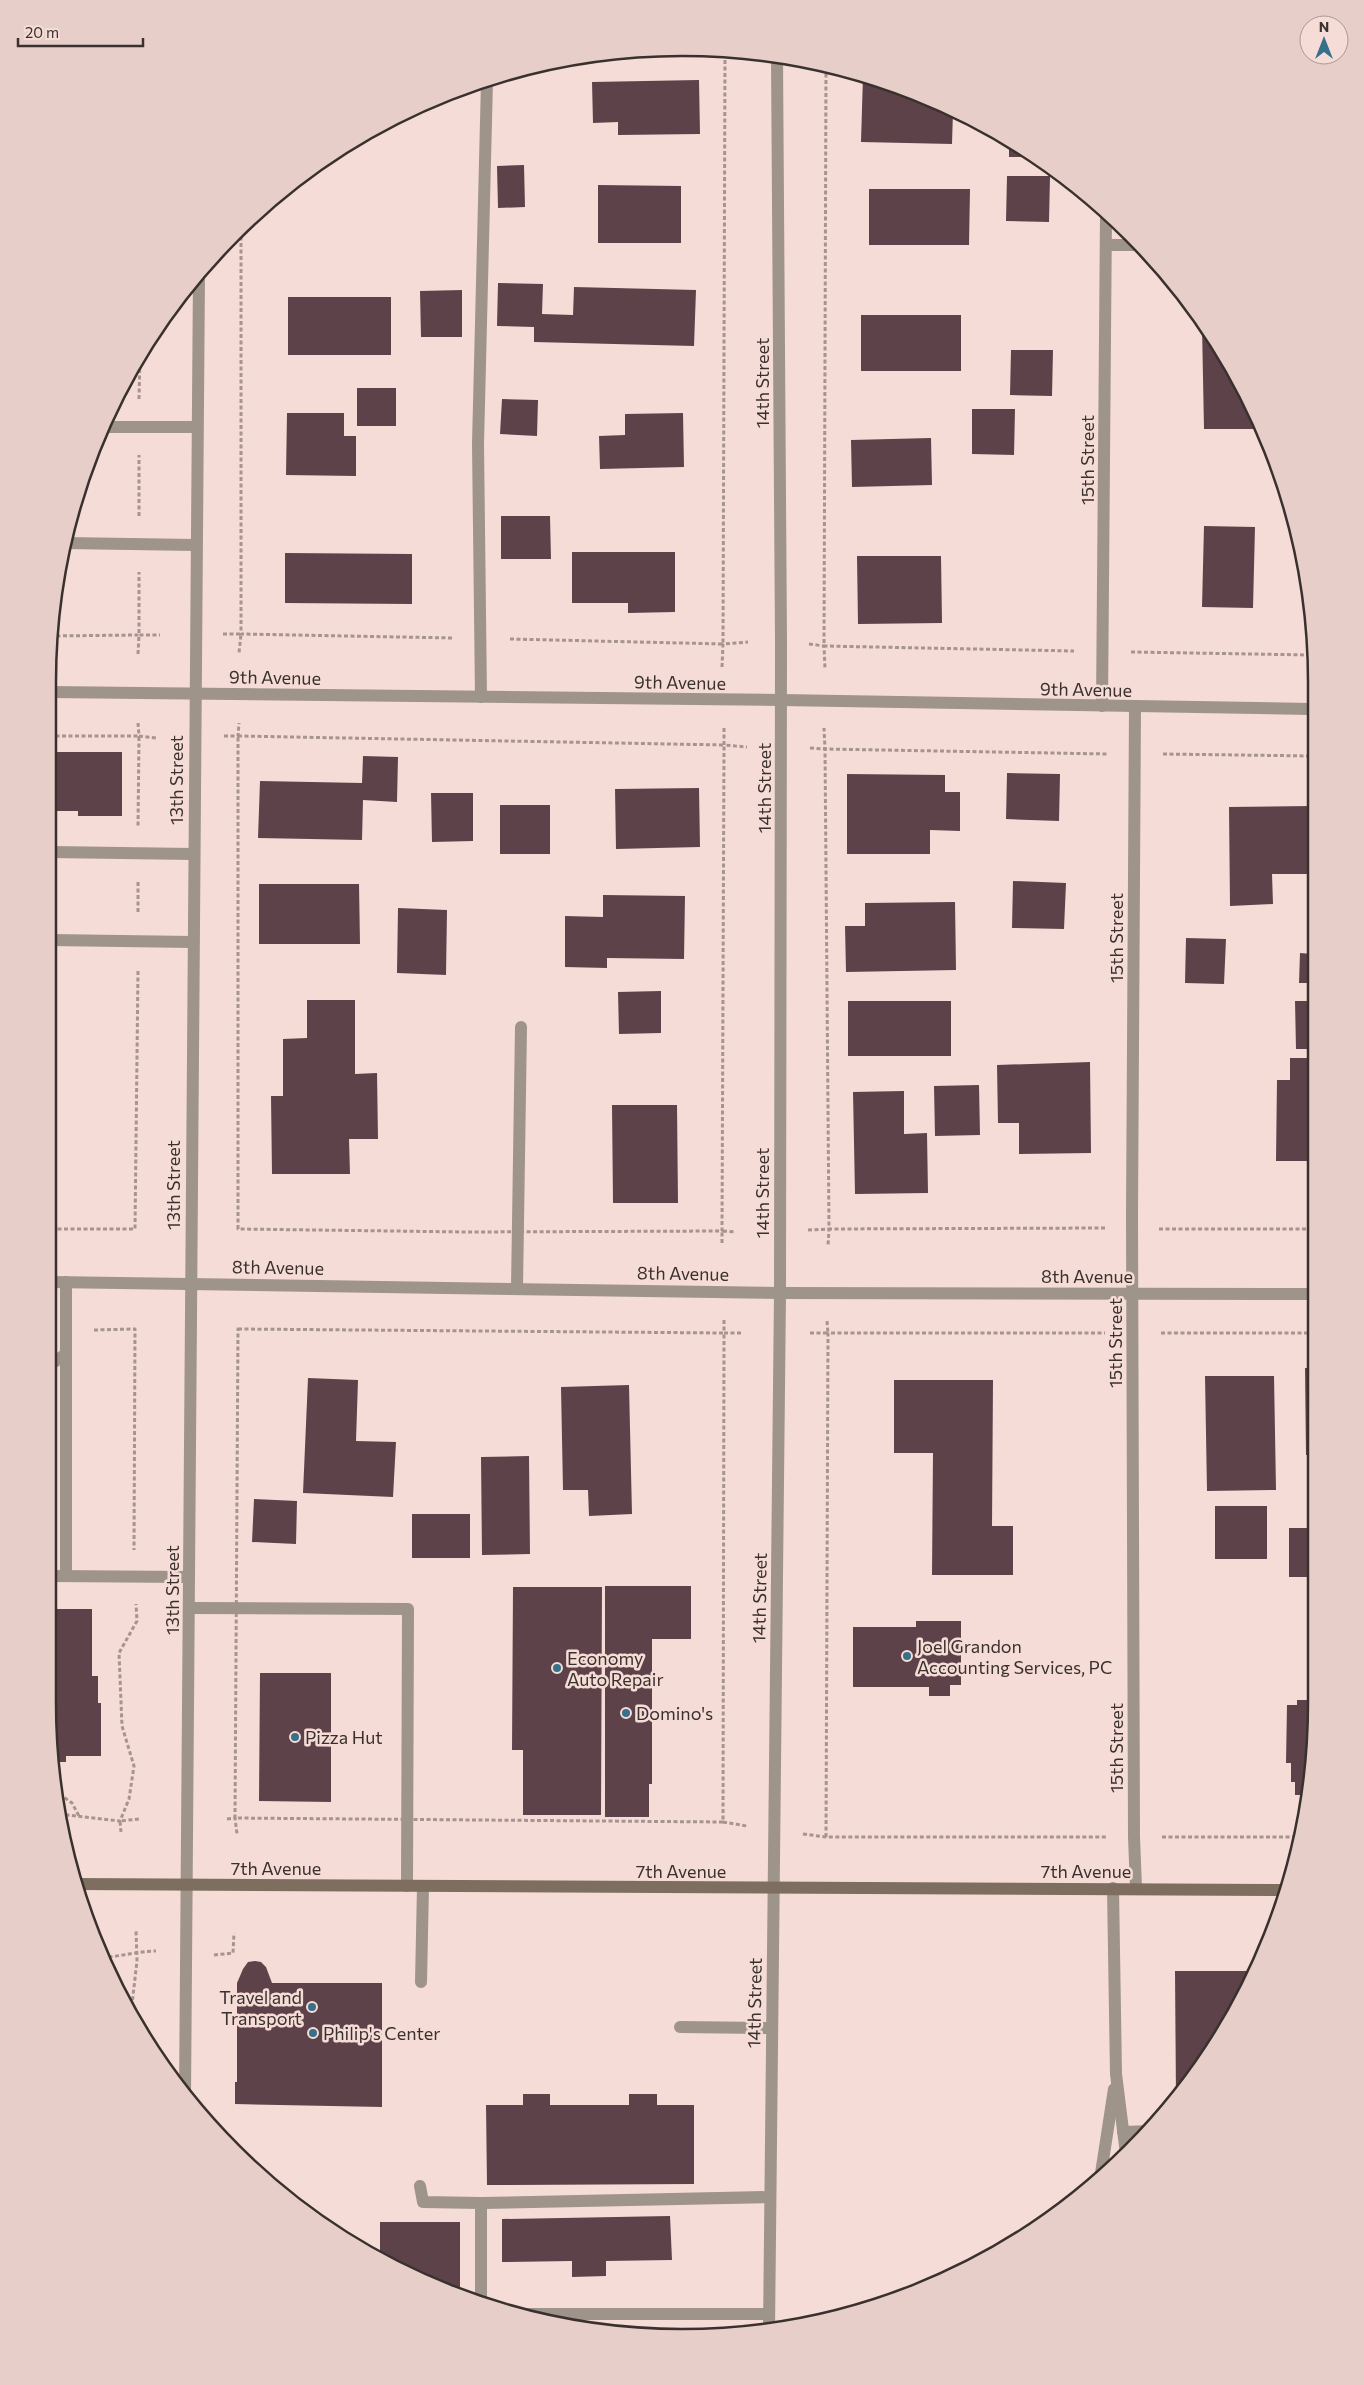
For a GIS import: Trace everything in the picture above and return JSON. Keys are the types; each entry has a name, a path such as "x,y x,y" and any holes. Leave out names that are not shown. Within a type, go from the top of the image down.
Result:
{"main road":[{"name":"7th Avenue","path":"83,1884 774,1889 1136,1888 1279,1890"}],"street":[{"name":"14th Street","path":"769,2322 780,1293 781,700 777,64"},
{"path":"481,697 478,444 487,87"},
{"name":"15th Street","path":"1102,706 1106,223"},
{"path":"1106,245 1129,245"},
{"name":"13th Street","path":"185,2083 188,1884 195,545 199,285"},
{"path":"112,426 197,426"},
{"path":"72,543 195,545"},
{"name":"9th Avenue","path":"56,692 781,700 1308,709"},
{"name":"15th Street","path":"1135,707 1132,1333 1134,1837 1136,1888"},
{"path":"56,852 193,854"},
{"path":"56,940 192,942"},
{"path":"517,1288 520,1027"},
{"name":"8th Avenue","path":"56,1282 780,1293 1308,1294"},
{"path":"66,1282 66,1576"},
{"path":"56,1361 66,1354"},
{"path":"56,1576 189,1577"},
{"path":"189,1608 408,1609 407,1886"},
{"path":"421,1982 423,1886"},
{"path":"1113,1888 1116,2074 1125,2144"},
{"path":"680,2027 772,2028"},
{"path":"1102,2166 1116,2074"},
{"path":"1124,2132 1137,2131"},
{"path":"420,2186 423,2202 481,2203 770,2197"},
{"path":"481,2203 481,2296"},
{"path":"548,2314 769,2314"}],"path":[{"path":"722,667 725,58"},
{"path":"825,668 826,73"},
{"path":"239,653 241,634 241,239"},
{"path":"138,654 139,635 160,634"},
{"path":"220,634 722,644 748,642"},
{"path":"806,644 824,646 1307,655"},
{"path":"239,718 238,1229 736,1232"},
{"path":"722,1243 724,722"},
{"path":"824,722 828,1246"},
{"path":"56,1229 134,1229 138,942 138,723"},
{"path":"56,736 139,736 156,738"},
{"path":"222,736 747,746"},
{"path":"808,748 1113,754"},
{"path":"1156,754 1308,756"},
{"path":"808,1230 1108,1228"},
{"path":"1154,1229 1308,1228"},
{"path":"722,1822 724,1318"},
{"path":"826,1837 827,1319"},
{"path":"66,1330 135,1329 135,1577 137,1621 119,1653 122,1726 134,1766 129,1799 120,1821 121,1832"},
{"path":"237,1834 235,1818 238,1329 741,1333"},
{"path":"810,1333 1308,1333"},
{"path":"64,1797 72,1803 79,1816"},
{"path":"66,1815 120,1821 139,1819"},
{"path":"227,1819 722,1822 826,1837 1293,1837"},
{"path":"133,2002 136,1930"},
{"path":"213,1955 233,1953 234,1933"},
{"path":"111,1957 119,1957 136,1951 156,1951"}],"building":[{"path":"699,80 700,134 618,135 618,122 593,123 592,82"},
{"path":"863,83 883,89 953,118 952,144 861,142"},
{"path":"1009,149 1022,157 1009,157"},
{"path":"524,165 525,207 498,208 497,166"},
{"path":"1007,176 1050,177 1049,222 1006,221"},
{"path":"598,185 681,186 681,243 598,243"},
{"path":"869,189 970,189 969,245 869,245"},
{"path":"498,283 543,284 542,314 573,315 574,287 696,290 694,346 534,342 534,327 497,326"},
{"path":"462,290 462,337 421,337 420,291"},
{"path":"288,297 391,297 391,355 288,355"},
{"path":"861,315 961,315 961,371 861,371"},
{"path":"1202,334 1224,369 1254,429 1204,429"},
{"path":"1011,350 1053,350 1052,396 1010,395"},
{"path":"357,388 396,388 396,426 357,426"},
{"path":"502,399 538,400 537,436 500,434"},
{"path":"972,409 1015,409 1014,455 972,454"},
{"path":"287,413 344,413 344,436 356,436 356,476 286,475"},
{"path":"683,413 684,467 600,469 599,436 625,435 625,414"},
{"path":"931,438 932,485 852,487 851,440"},
{"path":"501,516 550,516 551,559 501,559"},
{"path":"1204,526 1255,527 1253,608 1202,607"},
{"path":"572,552 675,552 675,612 628,613 628,603 572,603"},
{"path":"285,553 412,554 412,604 285,603"},
{"path":"857,556 941,556 942,623 858,624"},
{"path":"56,752 122,752 122,816 78,816 78,811 56,811"},
{"path":"363,756 398,757 397,802 363,800 362,840 258,838 260,781 362,783"},
{"path":"1007,773 1060,774 1059,821 1006,819"},
{"path":"847,774 945,775 945,792 960,792 960,831 930,830 930,854 847,854"},
{"path":"699,788 700,847 616,849 615,789"},
{"path":"431,793 473,793 473,841 432,842"},
{"path":"500,805 550,805 550,854 500,854"},
{"path":"1308,806 1308,874 1272,874 1273,904 1230,906 1229,807"},
{"path":"1013,881 1066,883 1064,929 1012,928"},
{"path":"259,884 359,884 360,944 259,944"},
{"path":"603,895 685,896 684,959 607,958 607,968 565,967 565,916 603,917"},
{"path":"955,902 956,970 846,972 845,926 865,926 865,903"},
{"path":"398,908 447,910 446,975 397,973"},
{"path":"1186,938 1226,939 1224,984 1185,983"},
{"path":"1300,953 1308,954 1308,983 1299,983"},
{"path":"661,991 661,1033 619,1034 618,992"},
{"path":"307,1000 355,1000 355,1074 377,1073 378,1139 349,1139 350,1174 272,1174 271,1096 283,1096 283,1039 307,1038"},
{"path":"848,1001 951,1001 951,1056 848,1056"},
{"path":"1295,1001 1308,1001 1308,1049 1296,1049"},
{"path":"1290,1058 1308,1058 1308,1161 1276,1161 1277,1080 1290,1080"},
{"path":"1090,1062 1091,1153 1019,1154 1019,1123 998,1123 997,1065"},
{"path":"979,1085 980,1135 935,1136 934,1086"},
{"path":"904,1091 904,1134 927,1133 928,1193 855,1194 853,1092"},
{"path":"612,1105 677,1105 678,1203 613,1203"},
{"path":"1305,1368 1308,1368 1308,1455 1306,1455"},
{"path":"1205,1376 1274,1376 1276,1490 1207,1491"},
{"path":"308,1378 358,1380 356,1441 396,1442 393,1497 303,1493"},
{"path":"894,1380 993,1380 992,1526 1013,1526 1013,1575 932,1575 933,1453 894,1453"},
{"path":"629,1385 632,1514 589,1516 588,1490 563,1490 561,1387"},
{"path":"529,1456 530,1554 482,1555 481,1457"},
{"path":"254,1499 297,1501 296,1544 252,1542"},
{"path":"1215,1506 1267,1506 1267,1559 1215,1559"},
{"path":"412,1514 470,1514 470,1558 412,1558"},
{"path":"1289,1528 1308,1528 1308,1577 1289,1577"},
{"path":"605,1586 691,1586 691,1639 652,1639 652,1784 649,1784 649,1817 605,1817"},
{"name":"Economy Auto Repair","path":"513,1587 602,1587 601,1815 523,1815 523,1750 512,1750"},
{"path":"56,1609 92,1609 92,1676 98,1676 98,1703 101,1703 101,1756 66,1756 66,1762 60,1762 58,1744"},
{"name":"Joel Grandon Accounting Services, PC","path":"916,1621 961,1621 961,1685 950,1685 950,1696 929,1696 929,1687 853,1687 853,1627 916,1627"},
{"name":"Pizza Hut","path":"260,1673 331,1673 331,1802 259,1801"},
{"path":"1297,1700 1308,1700 1300,1795 1295,1795 1295,1782 1291,1782 1291,1763 1286,1763 1287,1705 1297,1705"},
{"path":"248,1962 261,1962 266,1967 272,1983 382,1983 382,2107 235,2104 235,2082 237,2082 237,1983"},
{"path":"1175,1971 1247,1971 1224,2016 1202,2051 1176,2087"},
{"path":"523,2094 550,2094 550,2105 629,2105 629,2094 657,2094 657,2105 694,2105 694,2184 487,2185 486,2105 523,2105"},
{"path":"670,2216 672,2260 606,2261 606,2276 572,2277 572,2261 502,2262 502,2219"},
{"path":"380,2222 460,2222 460,2288 405,2264 380,2251"}],"place":[{"name":"Joel Grandon Accounting Services, PC","path":"907,1656"},
{"name":"Economy Auto Repair","path":"557,1668"},
{"name":"Domino's","path":"626,1713"},
{"name":"Pizza Hut","path":"295,1737"},
{"name":"Travel and Transport","path":"312,2007"},
{"name":"Philip's Center","path":"313,2033"}]}
